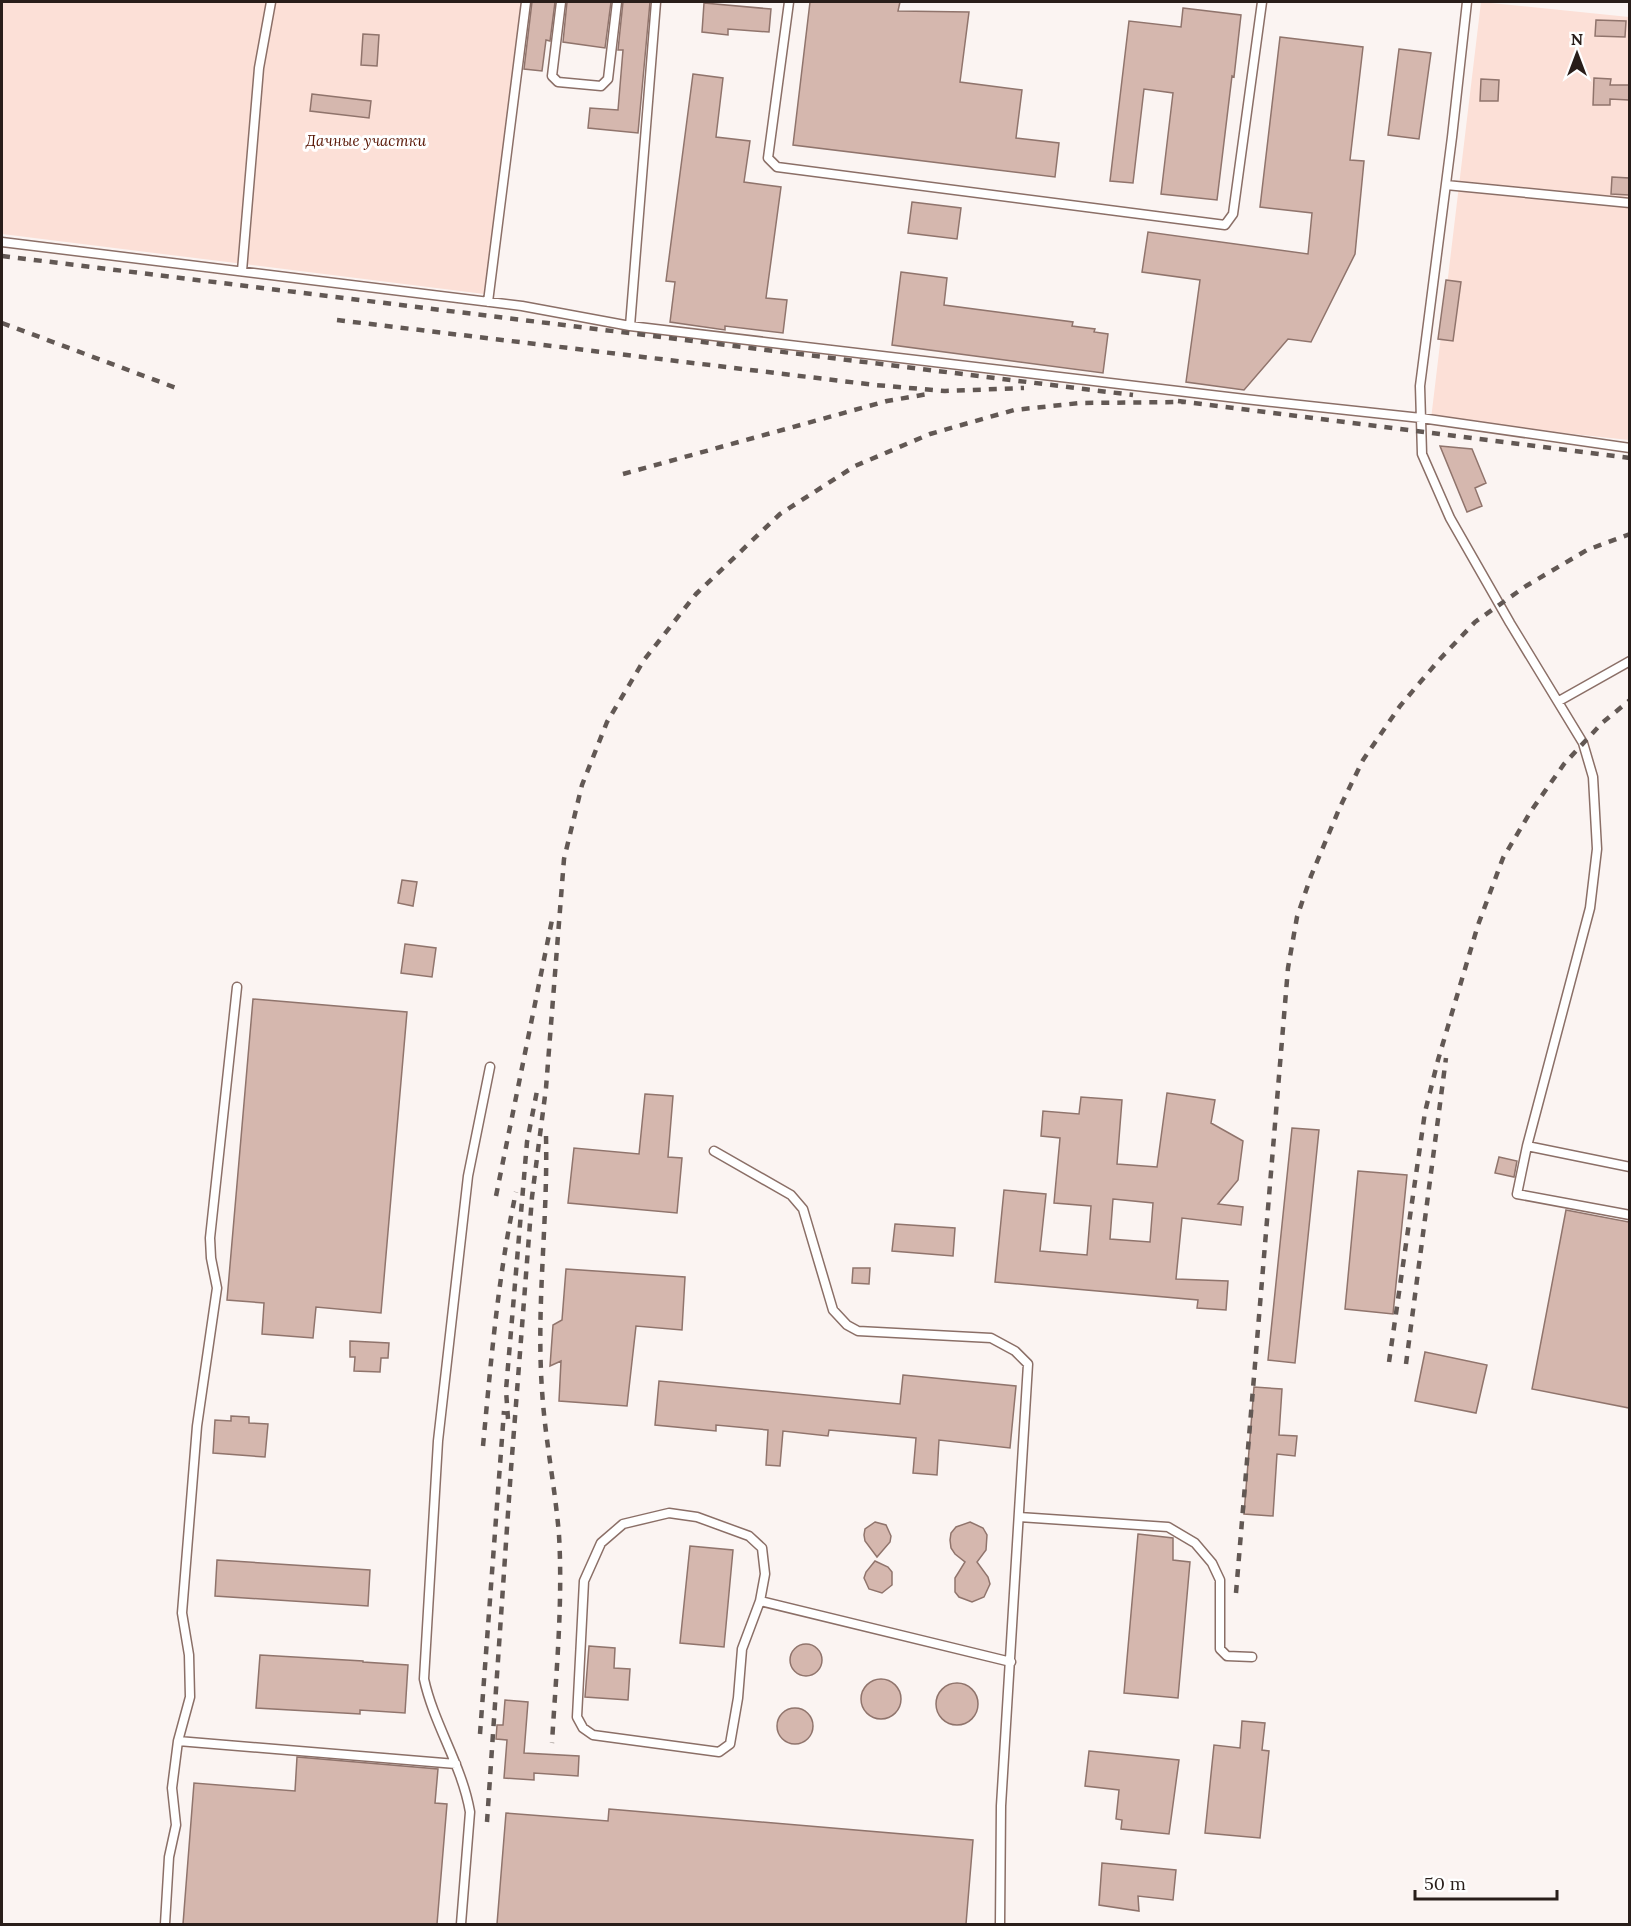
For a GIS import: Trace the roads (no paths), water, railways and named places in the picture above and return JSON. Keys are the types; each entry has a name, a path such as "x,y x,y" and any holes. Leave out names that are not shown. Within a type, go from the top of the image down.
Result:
{"lane":[{"path":"242,271 259,68 271,2"},
{"path":"488,302 526,2"},
{"path":"561,2 552,76 558,82 602,86 608,79 616,2"},
{"path":"630,326 656,2"},
{"path":"789,2 768,158 777,167 1225,225 1233,214 1262,2"},
{"path":"1467,2 1420,386 1422,454 1450,518 1510,624 1583,743 1593,777 1597,849 1590,908 1527,1146 1517,1194 1629,1215"},
{"path":"1446,185 1629,204"},
{"path":"2,242 522,306 630,326 1421,418 1629,448"},
{"path":"1558,701 1629,661"},
{"path":"165,1924 169,1857 176,1826 172,1788 178,1741 190,1697 189,1655 182,1613 197,1426 217,1288 210,1238 237,987"},
{"path":"461,1924 470,1812 467,1795 428,1697 424,1679 439,1429 468,1176 490,1067"},
{"path":"1527,1146 1629,1167"},
{"path":"714,1152 792,1195 803,1209 833,1310 847,1325 858,1330 991,1338 1015,1351 1028,1364 1001,1806 999,1924"},
{"path":"669,1513 697,1517 749,1536 762,1548 765,1574 760,1601 742,1649 738,1698 730,1744 719,1752 594,1735 583,1728 577,1717 584,1581 601,1543 623,1524 669,1513"},
{"path":"1019,1517 1168,1527 1177,1532 1195,1543 1212,1563 1220,1580 1220,1649 1227,1656 1252,1658"},
{"path":"760,1601 1011,1662"},
{"path":"178,1741 456,1764"}],"railway":[{"path":"2,256 1133,395"},
{"path":"337,320 875,385 945,391 1024,388"},
{"path":"2,323 179,389"},
{"path":"623,474 887,401 928,394"},
{"path":"1178,401 1630,458"},
{"path":"487,1822 532,1197 546,1088 564,859 582,785 607,722 644,660 696,594 780,514 855,466 930,434 1014,410 1080,403 1184,402"},
{"path":"1236,1593 1288,968 1297,917 1311,876 1363,760 1400,706 1439,660 1475,622 1526,586 1587,550 1630,534"},
{"path":"1389,1362 1425,1112 1478,925 1503,858 1531,811 1564,764 1602,723 1630,700"},
{"path":"496,1196 553,915"},
{"path":"1406,1364 1446,1058"},
{"path":"508,1419 506,1390 527,1142 537,1091"},
{"path":"546,1136 541,1358 543,1408 557,1517 560,1561 552,1743"},
{"path":"483,1446 500,1287 516,1192"},
{"path":"480,1734 504,1411"}],"park label":[{"name":"Дачные участки","path":"366,141"}]}
